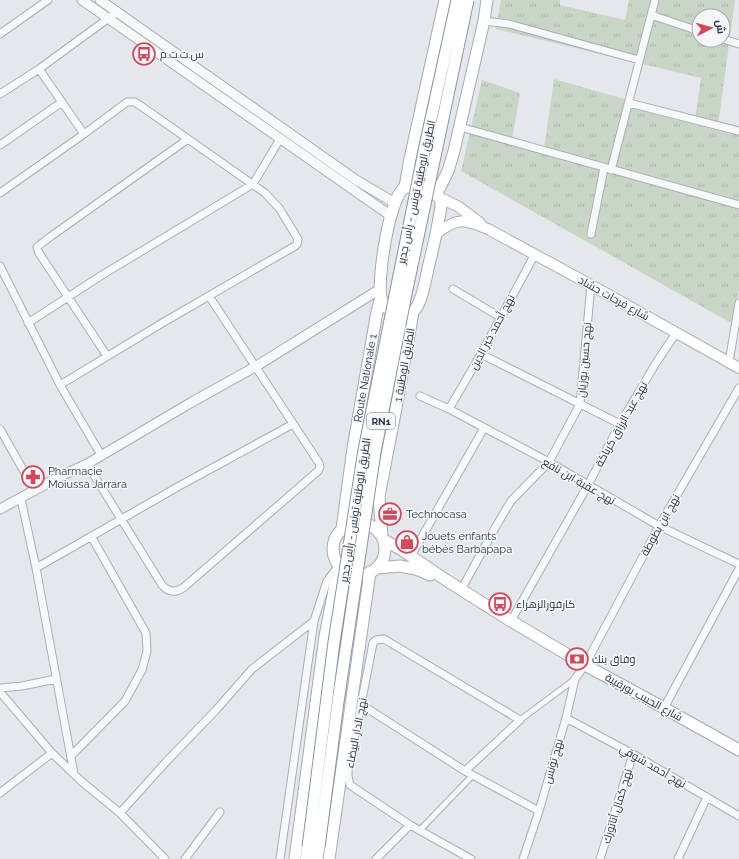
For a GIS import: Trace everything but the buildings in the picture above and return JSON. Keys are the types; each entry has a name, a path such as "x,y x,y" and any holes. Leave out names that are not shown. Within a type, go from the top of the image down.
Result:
{"main road":[{"path":"445,0 412,152 406,188 416,187 438,196 459,207 488,229"},
{"name":"الطريق الوطنية تونس - رأس جدير","path":"317,859 313,847 334,642 364,450 426,143 457,0"},
{"name":"الطريق الوطنية تونس - رأس جدير","path":"306,859 313,847 338,702 375,452 406,294 468,0"},
{"path":"438,196 448,171 460,127 484,21 487,0"},
{"name":"Route Nationale 1","path":"342,529 353,448 381,294 384,252 395,203 401,191 406,188"},
{"name":"الطريق الوطنية 1","path":"329,859 373,570 381,562 385,548 379,496 413,312 421,296 436,234 441,207 438,196"},
{"path":"436,234 450,224 460,221 488,229"},
{"name":"شارع فرحات حشاد","path":"488,229 739,368"},
{"path":"381,294 385,308 394,314 404,315 413,312"},
{"path":"342,529 350,524 368,524 376,529 383,538 446,580"},
{"name":"RN1","path":"341,567 334,553 334,546 338,534 342,529"},
{"path":"295,859 325,636 335,585 341,567 356,574 397,566 409,567 446,580"},
{"name":"شارع الحبيب بورقيبة","path":"446,580 585,665 739,750"}],"street":[{"path":"0,34 48,0"},
{"path":"82,0 391,216"},
{"path":"100,0 356,180 395,203"},
{"path":"591,234 608,169 629,103 654,0"},
{"path":"0,94 39,69 108,17 117,12"},
{"path":"651,15 691,28"},
{"path":"484,21 509,24 639,60"},
{"path":"39,69 84,134"},
{"path":"0,193 130,101 136,103 268,196 279,208 298,239 295,246 60,384"},
{"path":"0,145 62,102"},
{"path":"629,103 739,131"},
{"path":"460,127 739,206"},
{"path":"107,356 38,252 38,246 188,139"},
{"path":"28,323 102,275 253,184 280,139"},
{"name":"نهج أحمد خير الدين","path":"449,409 481,354 534,254"},
{"path":"0,266 60,384 101,455"},
{"name":"نهج حسين بوزيان","path":"461,590 495,528 512,501 549,462 580,404 591,285"},
{"path":"453,289 500,317"},
{"path":"0,509 21,499 59,477 87,464 381,294"},
{"path":"87,464 162,585 168,590 179,590 318,471 320,467 319,463 209,296"},
{"path":"729,362 739,304"},
{"name":"نهج عبد الرزاق كرباكة","path":"511,621 588,485 620,424 656,362 676,332"},
{"path":"481,354 620,424"},
{"name":"نهج ابن بطوطة","path":"585,665 659,526 739,388"},
{"name":"نهج عقبة ابن نافع","path":"420,396 449,409 549,462 615,502 659,526 739,564"},
{"path":"36,568 181,485 294,424"},
{"path":"411,556 484,428"},
{"path":"0,429 35,491"},
{"path":"21,499 36,568 74,774"},
{"path":"71,756 125,701 142,670 147,651 146,633 91,536"},
{"path":"280,859 314,621 327,581 341,567"},
{"path":"664,708 739,569"},
{"path":"120,813 252,669 314,621"},
{"name":"نهج الدار البيضاء","path":"471,859 410,825 354,788 348,781 348,771 362,706 373,643 376,640 384,639 520,720"},
{"name":"نهج تونس","path":"523,859 539,811 566,718 575,679 585,665"},
{"path":"0,688 22,686 56,679"},
{"path":"465,771 520,720 575,679"},
{"path":"1,697 52,753 120,813 166,859"},
{"path":"362,706 465,771 539,811"},
{"name":"نهج أحمد شوقي","path":"566,718 633,754 739,816"},
{"path":"0,793 52,753"},
{"name":"نهج كمال أتاتورك","path":"600,859 633,754"},
{"path":"420,830 473,775"},
{"path":"678,859 707,797"},
{"path":"184,859 220,812"},
{"path":"376,859 410,825"}],"green space":[{"path":"501,0 560,0 560,5 625,20 629,0 735,0 731,30 731,8 691,8 691,48 729,48 718,126 739,134 739,290 733,324 461,171 482,80 520,93 512,141 544,149 554,79 695,119 701,78 496,29"}],"place":[{"name":"س.ت.ت.م","path":"144,54"},
{"name":"Pharmacie Moiussa Jarrara","path":"33,477"},
{"name":"Technocasa","path":"390,514"},
{"name":"Jouets enfants bébés Barbapapa","path":"407,542"},
{"name":"كارفورالزهراء","path":"500,604"},
{"name":"وفاق بنك","path":"577,659"}]}
